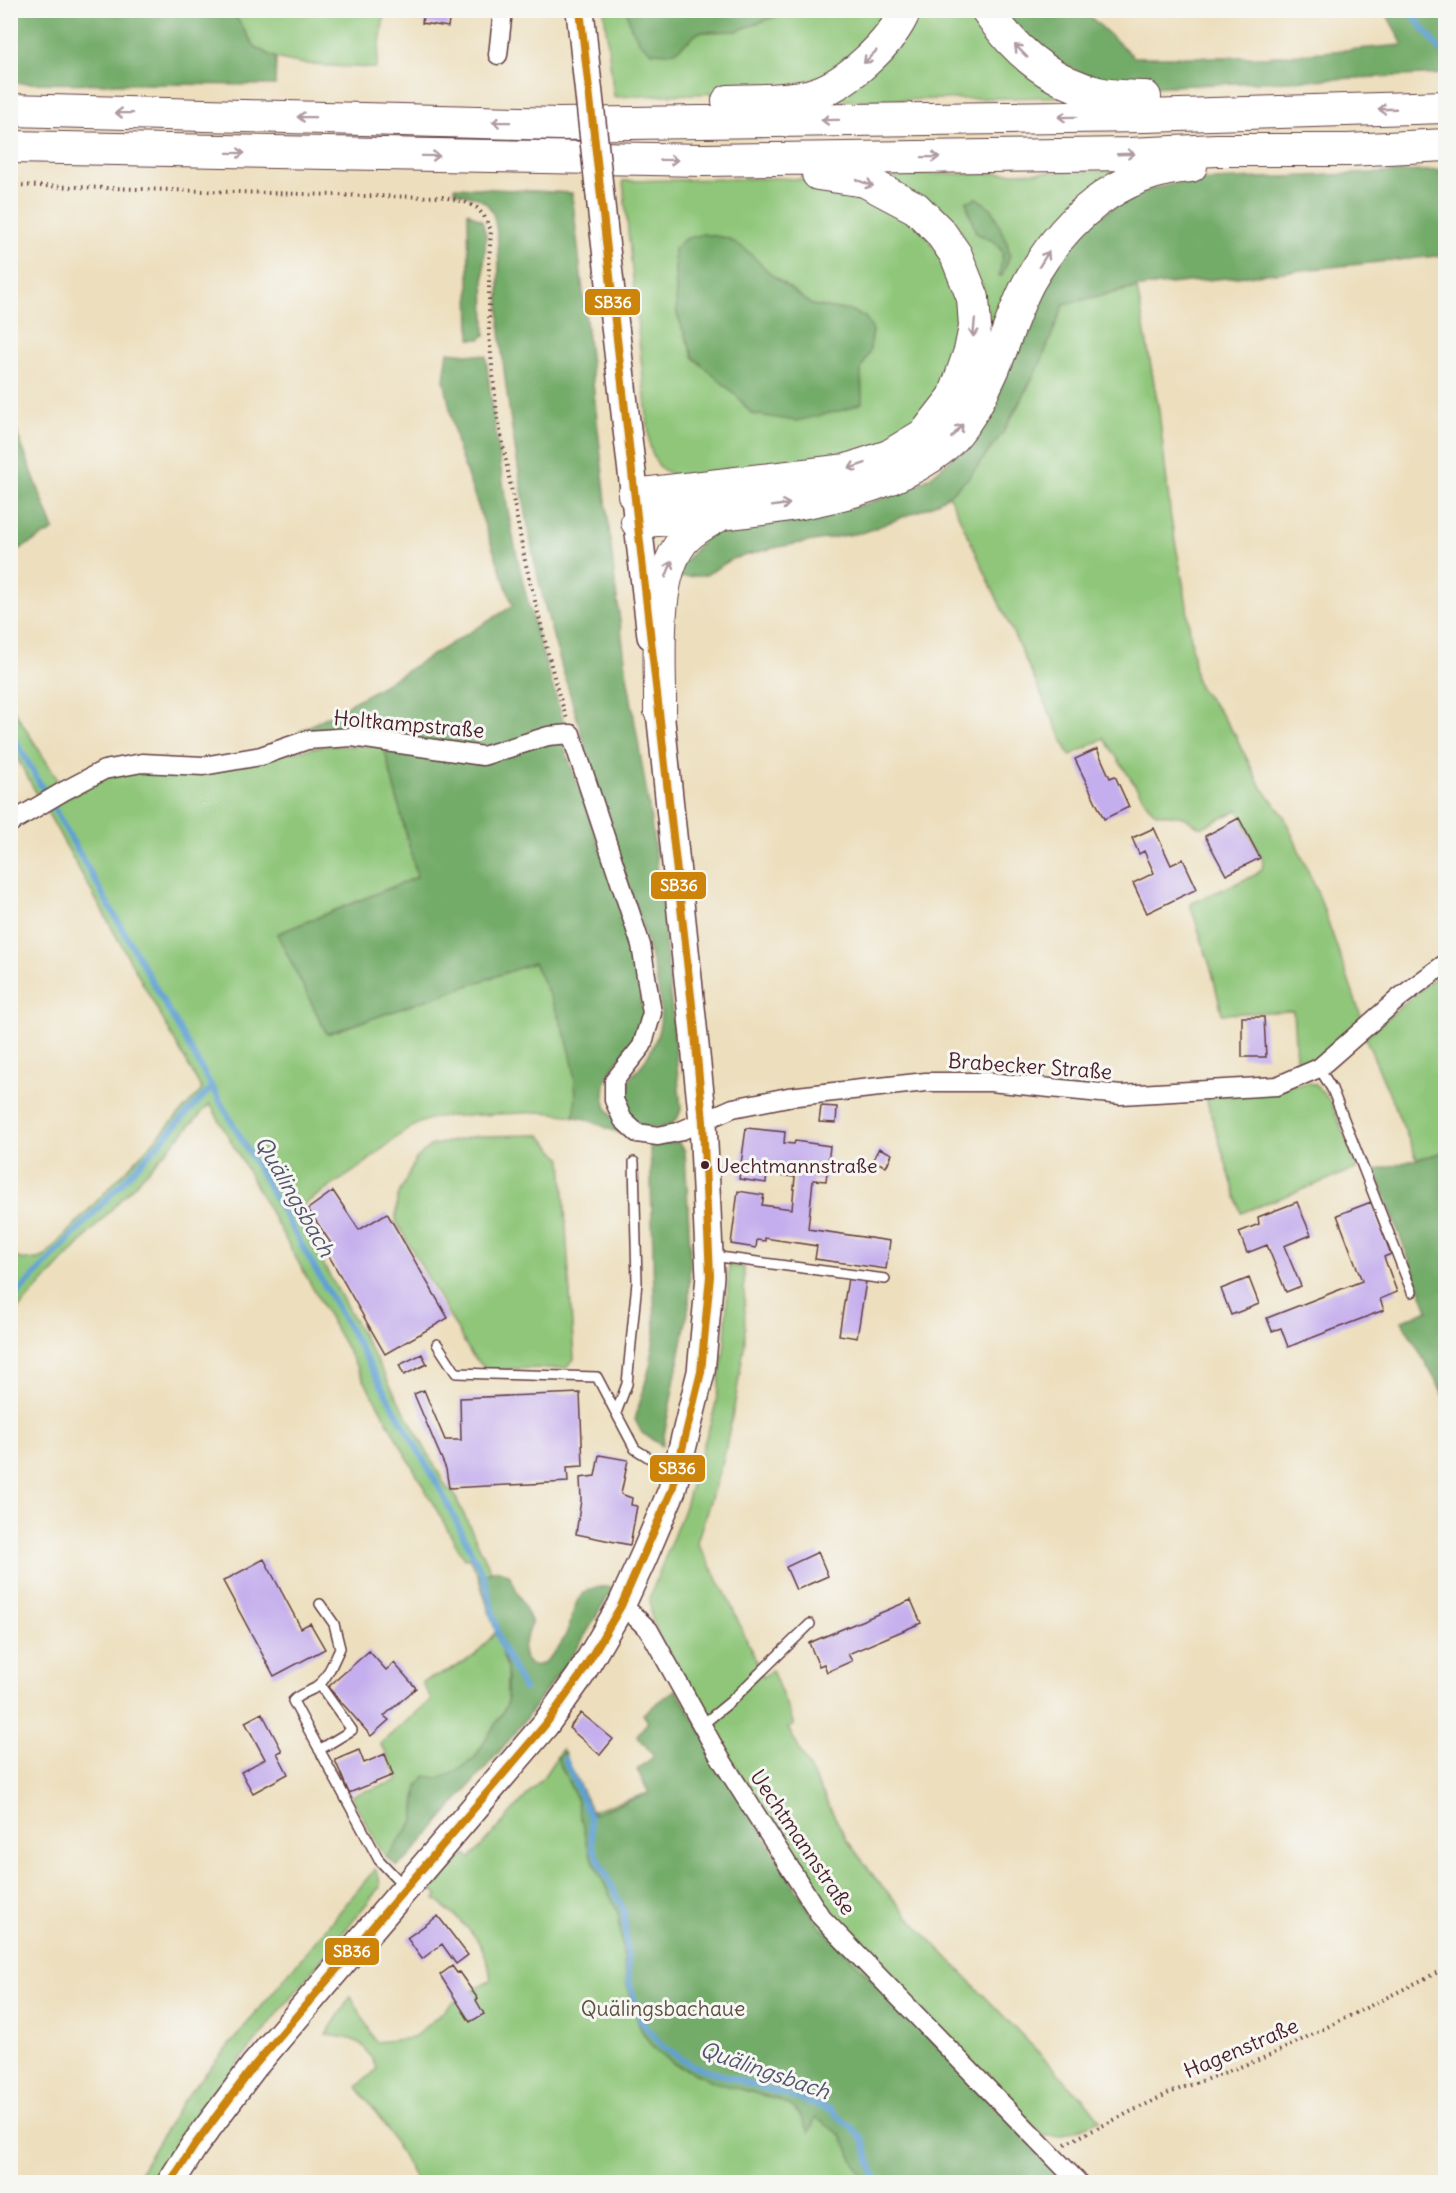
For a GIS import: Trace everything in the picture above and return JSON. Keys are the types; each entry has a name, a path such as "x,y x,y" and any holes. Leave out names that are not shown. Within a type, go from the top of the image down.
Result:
{"highway":[{"path":"560,124 630,106 767,99 811,94 847,76 869,59 905,10"},
{"path":"987,10 1001,31 1029,59 1060,80 1100,94 1208,98 1230,114"},
{"path":"10,110 560,124 1230,114 1446,107"},
{"path":"10,147 705,160 1348,150 1446,145"},
{"path":"635,508 723,513 804,502 853,491 904,472 944,447 974,411 1028,284 1055,242 1086,208 1109,192 1133,180 1188,166 1309,166 1348,150"},
{"path":"635,508 847,470 889,456 925,434 954,397 974,335 973,298 956,255 940,232 916,208 865,181 809,174 748,173 705,160"},
{"path":"660,711 661,607 669,565 682,541 704,523 723,513"}],"main road":[{"path":"171,2182 194,2146 254,2066 545,1725 580,1676 621,1606 672,1490 701,1372 710,1276 703,1122 660,711 635,508 580,10"}],"street":[{"path":"498,54 503,10"},
{"path":"572,734 641,945 651,1013 642,1046 614,1081 614,1100 623,1120 637,1133 658,1136 678,1132 703,1122"},
{"name":"Holtkampstraße","path":"10,823 104,770 142,763 203,766 261,756 307,740 352,737 483,756 548,736 572,734"},
{"name":"Brabecker Straße","path":"703,1122 733,1108 788,1097 915,1083 990,1082 1121,1095 1276,1086 1319,1068 1399,998 1446,963"},
{"name":"Uechtmannstraße","path":"621,1606 631,1612 649,1630 719,1756 821,1917 1078,2182"}],"lane":[{"path":"1319,1068 1332,1089 1412,1292"},
{"path":"616,1413 627,1384 637,1282 634,1162"},
{"path":"710,1256 885,1278"},
{"path":"437,1344 456,1373 597,1377 635,1449 676,1474"},
{"path":"320,1604 334,1624 340,1648 319,1684 298,1695 293,1701 379,1860 406,1888"},
{"path":"702,1725 730,1702 810,1624"},
{"path":"319,1684 352,1730 319,1750"}],"path":[{"path":"10,185 443,197 465,202 477,208 491,230 489,335 497,414 525,561 557,689 572,734"},
{"name":"Hagenstraße","path":"1048,2152 1169,2093 1269,2056 1446,1968"}],"green space":[{"path":"11,10 232,11 255,47 276,58 275,85 11,83"},
{"path":"627,10 790,11 736,31 699,32 677,50 668,53 652,52 640,43 630,25"},
{"path":"916,10 974,11 1063,93 1059,97 835,101"},
{"path":"232,11 385,11 376,68 312,65 264,53 254,46"},
{"path":"604,11 627,11 630,25 677,50 699,32 736,31 790,11 892,11 838,72 773,91 614,97"},
{"path":"1000,11 1084,11 1134,57 1265,57 1403,45 1385,11 1445,11 1445,74 1148,87 1104,83 1036,52"},
{"path":"1445,170 1445,255 1131,288 1064,304 1041,362 1002,434 968,478 949,495 931,506 865,532 778,547 732,559 706,575 677,578 679,569 708,534 853,507 902,491 935,473 950,460 1054,264 1073,241 1095,221 1133,196 1147,190 1188,181"},
{"path":"1116,171 976,386 986,331 893,182 894,175","holes":["977,198 992,209 1010,255 1000,275 1003,253 995,242"]},
{"path":"778,178 819,180 877,193 945,250 965,322 934,413 887,448 689,478 668,473 659,466 650,447 623,181","holes":["744,248 772,275 812,305 852,311 865,317 873,331 869,353 861,369 862,403 752,414 736,395 694,358 677,314 674,249"]},
{"path":"455,187 572,193 615,583 662,904 681,1109 673,1122 660,1128 644,1127 637,1123 629,1116 625,1103 624,1093 627,1085 647,1058 658,1033 661,1013 659,993 640,919 558,654 535,562 513,437 503,357 495,220 491,210 484,202 455,192"},
{"path":"976,198 992,209 1007,243 1010,255 1002,276 999,276 1003,253 995,242 976,233 966,202"},
{"path":"468,212 482,221 486,235 485,335 480,339 470,339"},
{"path":"703,234 727,238 744,248 772,275 812,305 852,311 865,317 873,331 869,353 861,369 862,403 844,410 796,421 752,414 736,395 694,358 677,314 674,248 685,239"},
{"path":"1137,288 1159,411 1171,519 1186,599 1196,680 1235,735 1260,785 1284,816 1319,896 1362,1019 1312,1065 1297,1072 1293,1011 1222,1014 1212,972 1190,904 1255,875 1262,869 1263,861 1238,810 1201,828 1184,817 1156,813 1150,808 1104,738 1070,756 949,495 987,454 1018,407 1043,356 1064,304"},
{"path":"448,352 486,356 510,523 531,615 564,723 556,724 632,938 644,1020 638,1034 610,1071 605,1084 604,1096 607,1109 620,1129 619,1133 583,1118 574,1117 575,1076 571,1056 559,1018 534,963 327,1034 277,934 417,877 380,732 361,730 302,735 299,732 370,693 513,606 458,449 444,379"},
{"path":"11,417 54,530 10,554"},
{"path":"10,704 61,785 39,798 11,747"},
{"path":"325,746 384,746 418,877 277,934 327,1034 534,962 566,1037 575,1076 574,1116 545,1112 437,1117 426,1120 405,1131 360,1167 294,1211 448,1490 452,1490 491,1571 478,1576 470,1557 464,1559 210,1104 11,1317 10,1291 18,1283 11,1265 11,1255 27,1260 44,1257 202,1090 45,808 111,775"},
{"path":"1445,969 1445,1152 1417,1159 1365,1037"},
{"path":"1308,1083 1315,1084 1330,1101 1358,1168 1241,1213 1206,1098"},
{"path":"540,1135 562,1159 574,1359 566,1368 486,1369 471,1354 396,1221 397,1198 416,1159 430,1146 476,1136"},
{"path":"650,1142 679,1143 685,1151 690,1247 689,1306 662,1446 642,1433 635,1420 650,1366 655,1331"},
{"path":"1446,1152 1445,1397 1402,1321 1428,1310 1375,1170"},
{"path":"729,1265 744,1267 745,1342 724,1457 697,1542 728,1598 763,1677 772,1670 794,1724 788,1728 847,1840 876,1879 920,1929 1085,2101 1100,2120 1061,2136 1044,2136 827,1914 727,1753 659,1637 651,1615 650,1596 684,1509 715,1408 725,1343"},
{"path":"496,1570 509,1574 531,1621 523,1650 525,1658 532,1665 538,1665 550,1658 560,1645 582,1595 596,1588 613,1588 578,1647 515,1733 408,1858 397,1866 387,1858 414,1820 418,1785 426,1776 439,1778 474,1759 507,1705 507,1668 478,1576"},
{"path":"495,1633 507,1668 507,1705 474,1759 458,1771 439,1778 416,1797 414,1820 387,1858 351,1796 399,1780 380,1744 431,1700 422,1682 449,1671 474,1656"},
{"path":"676,1689 816,1922 1068,2182 864,2182 841,2135 816,2118 809,2132 800,2115 791,2106 776,2099 714,2082 674,2064 652,2047 640,2028 627,1985 618,1913 590,1854 575,1796 557,1758 564,1752 593,1814 649,1793 637,1770 654,1756 637,1735 648,1722 643,1714"},
{"name":"Quälingsbachaue","path":"562,1749 583,1813 718,1772 780,1872 1064,2182 417,2182 383,2122 357,2087 377,2069 368,2052 358,2042 326,2035 351,1996 376,2042 413,2038 453,2002 491,1980 489,1966 479,1943 464,1925 435,1899 438,1895 430,1889 465,1854 470,1859 544,1776"},
{"path":"375,1869 380,1887 238,2063 153,2182 134,2182 182,2102"}],"building":[{"path":"424,10 453,10 452,14 450,13 448,27 422,23"},
{"path":"1097,749 1110,778 1115,776 1129,807 1104,819 1075,759"},
{"path":"1239,818 1260,858 1226,875 1205,836"},
{"path":"1154,828 1171,865 1183,859 1197,889 1147,913 1133,883 1154,873 1144,851 1139,854 1132,838"},
{"path":"1242,1017 1264,1017 1266,1057 1242,1057"},
{"path":"821,1106 837,1107 836,1123 819,1122"},
{"path":"746,1128 785,1132 784,1143 794,1144 795,1141 830,1146 826,1181 813,1180 808,1229 890,1241 886,1269 815,1259 817,1246 765,1238 765,1241 757,1240 756,1248 731,1244 738,1191 764,1195 762,1205 792,1209 795,1177 767,1174 766,1183 739,1179"},
{"path":"879,1148 892,1154 886,1167 873,1160"},
{"path":"333,1191 359,1230 387,1213 448,1318 385,1354 325,1249 332,1245 308,1209"},
{"path":"1297,1202 1311,1235 1284,1246 1301,1286 1286,1292 1267,1245 1247,1253 1239,1232 1259,1224 1258,1217"},
{"path":"1371,1202 1391,1254 1384,1257 1397,1292 1380,1299 1384,1310 1288,1347 1281,1328 1272,1331 1267,1318 1362,1281 1337,1215"},
{"path":"848,1278 866,1281 857,1338 839,1335"},
{"path":"1249,1278 1259,1304 1231,1315 1221,1289"},
{"path":"422,1354 427,1364 404,1375 399,1365"},
{"path":"424,1390 445,1440 461,1440 460,1398 580,1393 583,1466 567,1467 568,1482 449,1488 446,1469 414,1394"},
{"path":"599,1455 628,1460 621,1494 632,1498 631,1505 637,1506 630,1545 576,1534 581,1500 580,1478 595,1476"},
{"path":"818,1552 828,1576 796,1590 786,1567"},
{"path":"264,1559 301,1628 310,1623 325,1649 274,1676 223,1581"},
{"path":"911,1600 921,1623 848,1654 852,1661 827,1672 824,1664 819,1666 809,1643"},
{"path":"369,1651 386,1670 394,1663 416,1688 384,1716 389,1720 371,1736 328,1687"},
{"path":"262,1713 282,1751 277,1753 288,1774 253,1793 241,1772 265,1759 245,1722"},
{"path":"581,1713 613,1739 600,1755 569,1728"},
{"path":"359,1750 364,1763 385,1754 393,1775 349,1793 335,1760"},
{"path":"438,1916 468,1955 456,1964 442,1944 422,1959 407,1938"},
{"path":"452,1966 478,1999 476,2000 484,2014 470,2022 440,1975"}],"waterway":[{"path":"1409,10 1440,50"},
{"name":"Quälingsbach","path":"10,731 439,1487 484,1577 501,1645 524,1689"},
{"path":"10,1302 212,1087"},
{"name":"Quälingsbach","path":"565,1759 589,1815 593,1848 624,1911 629,1981 641,2021 663,2047 691,2065 830,2109 862,2137 876,2182"}],"transit line":[{"name":"SB36","path":"171,2182 194,2146 254,2066 545,1725 580,1676 621,1606 672,1490 701,1372 710,1276 703,1122 694,1023 580,10"}],"place":[{"name":"Uechtmannstraße","path":"705,1165"}]}
